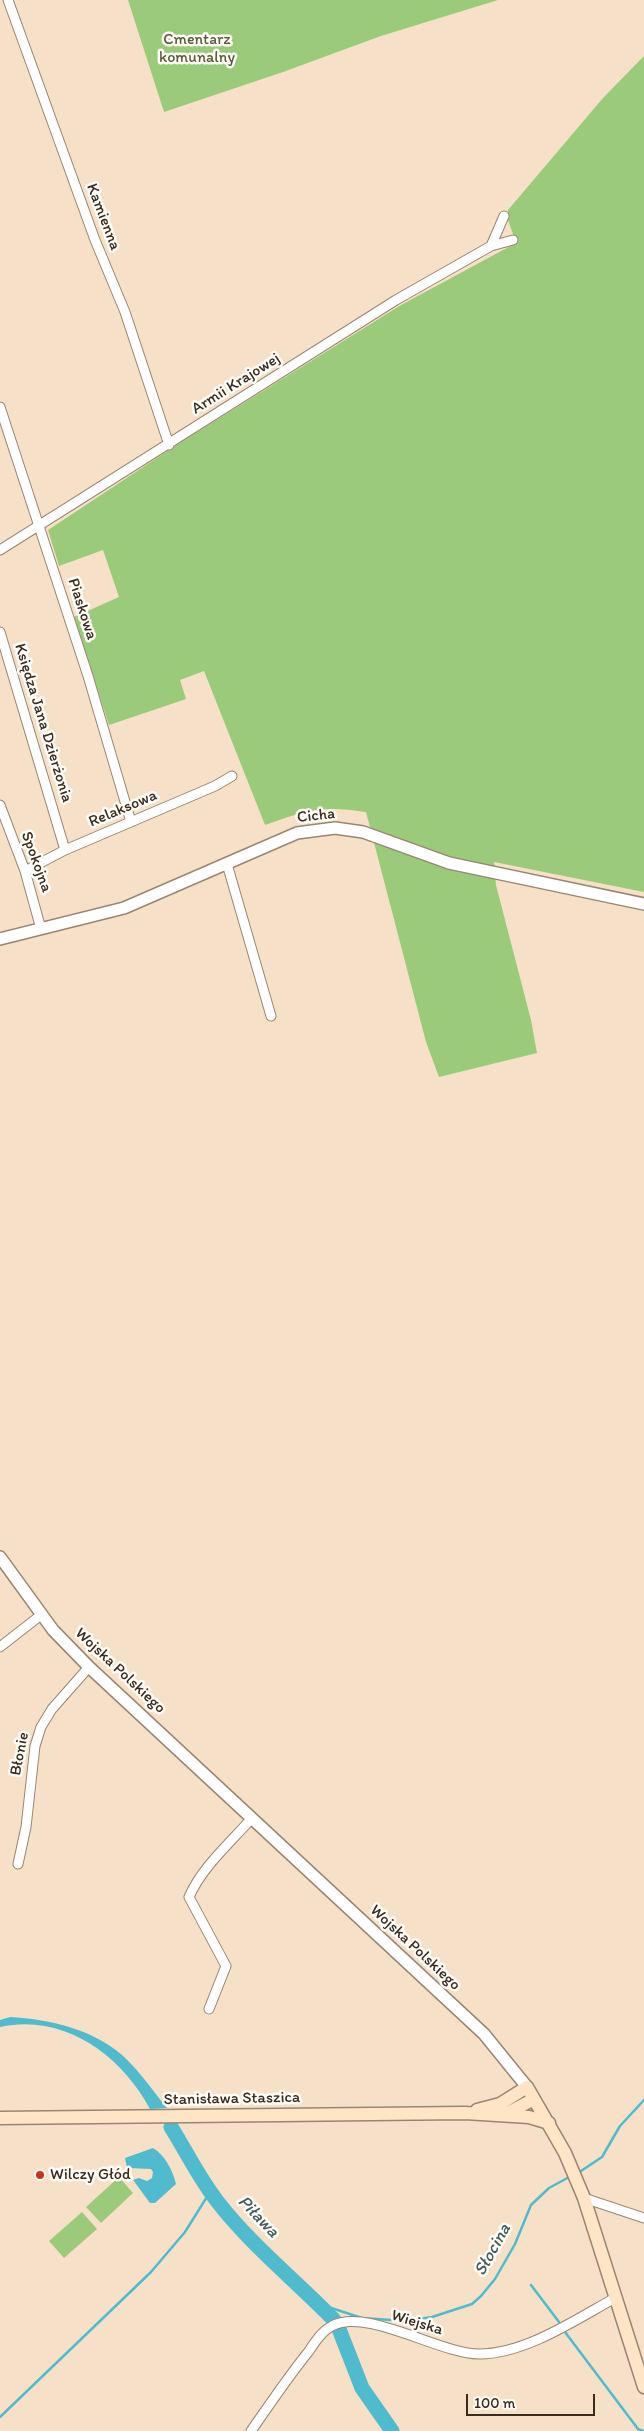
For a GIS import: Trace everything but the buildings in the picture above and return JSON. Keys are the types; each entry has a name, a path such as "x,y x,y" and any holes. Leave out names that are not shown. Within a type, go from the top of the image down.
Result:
{"main road":[{"name":"Wojska Polskiego","path":"527,2087 549,2123 584,2198 644,2387"},
{"path":"464,2113 500,2104 527,2087"},
{"path":"504,2115 534,2099"},
{"path":"464,2113 529,2117 549,2123"},
{"name":"Stanisława Staszica","path":"0,2118 464,2113"}],"street":[{"name":"Kamienna","path":"8,0 95,240 125,312 169,445"},
{"path":"491,246 504,216"},
{"name":"Armii Krajowej","path":"0,550 40,527 396,300 491,246 513,240"},
{"name":"Piaskowa","path":"0,407 88,676 131,822"},
{"name":"Księdza Jana Dzierżonia","path":"0,632 65,850"},
{"name":"Relaksowa","path":"25,871 65,850 215,786 232,776"},
{"name":"Spokojna","path":"0,806 25,871 41,929"},
{"name":"Cicha","path":"0,939 124,908 297,833 314,829 348,829 377,837 428,857 467,867 644,904"},
{"path":"227,864 271,1016"},
{"name":"Wojska Polskiego","path":"0,1557 41,1615 89,1666 484,2034 527,2087"},
{"path":"0,1647 41,1615"},
{"name":"Błonie","path":"18,1864 26,1827 35,1746 41,1728 52,1709 89,1666"},
{"path":"209,2009 226,1966 189,1897 199,1879 252,1818"},
{"path":"584,2198 644,2218"},
{"name":"Wiejska","path":"250,2431 277,2391 321,2335 334,2324 356,2322 396,2330 457,2351 477,2354 497,2353 523,2345 615,2298"}],"green space":[{"name":"Cmentarz komunalny","path":"128,0 498,0 381,36 283,72 164,112"},
{"path":"644,56 644,892 494,862 496,885 531,1020 537,1053 439,1077 426,1042 366,812 337,809 314,810 265,825 204,671 180,680 186,699 109,725 74,617 119,597 103,550 59,566 48,530 178,444 401,305 516,243 507,217 508,210 603,98"},
{"path":"119,2177 133,2193 101,2223 86,2207"},
{"path":"82,2212 97,2229 64,2258 49,2241"}],"water":[{"path":"10,2017 55,2023 97,2038 128,2061 167,2108 150,2109 138,2089 123,2071 107,2056 88,2043 68,2033 46,2026 24,2024 0,2027 0,2020"},
{"path":"153,2148 168,2164 176,2184 155,2203 150,2203 133,2180 139,2178 147,2181 152,2178 153,2172 151,2169 127,2168 125,2158"}],"waterway":[{"name":"Słocina","path":"578,2173 602,2157 620,2126 644,2100"},
{"name":"Piława","path":"171,2127 204,2183 230,2217 244,2233 334,2320"},
{"name":"Słocina","path":"319,2304 362,2318 406,2321 432,2317 472,2304 495,2279 515,2244 531,2205 549,2188 571,2176"},
{"path":"0,2417 151,2272 185,2232 210,2192"},
{"path":"531,2285 559,2322"},
{"name":"Piława","path":"339,2329 362,2388 392,2431"},
{"path":"565,2332 638,2429 643,2431"}],"place":[{"name":"Wilczy Głód","path":"40,2175"}]}
